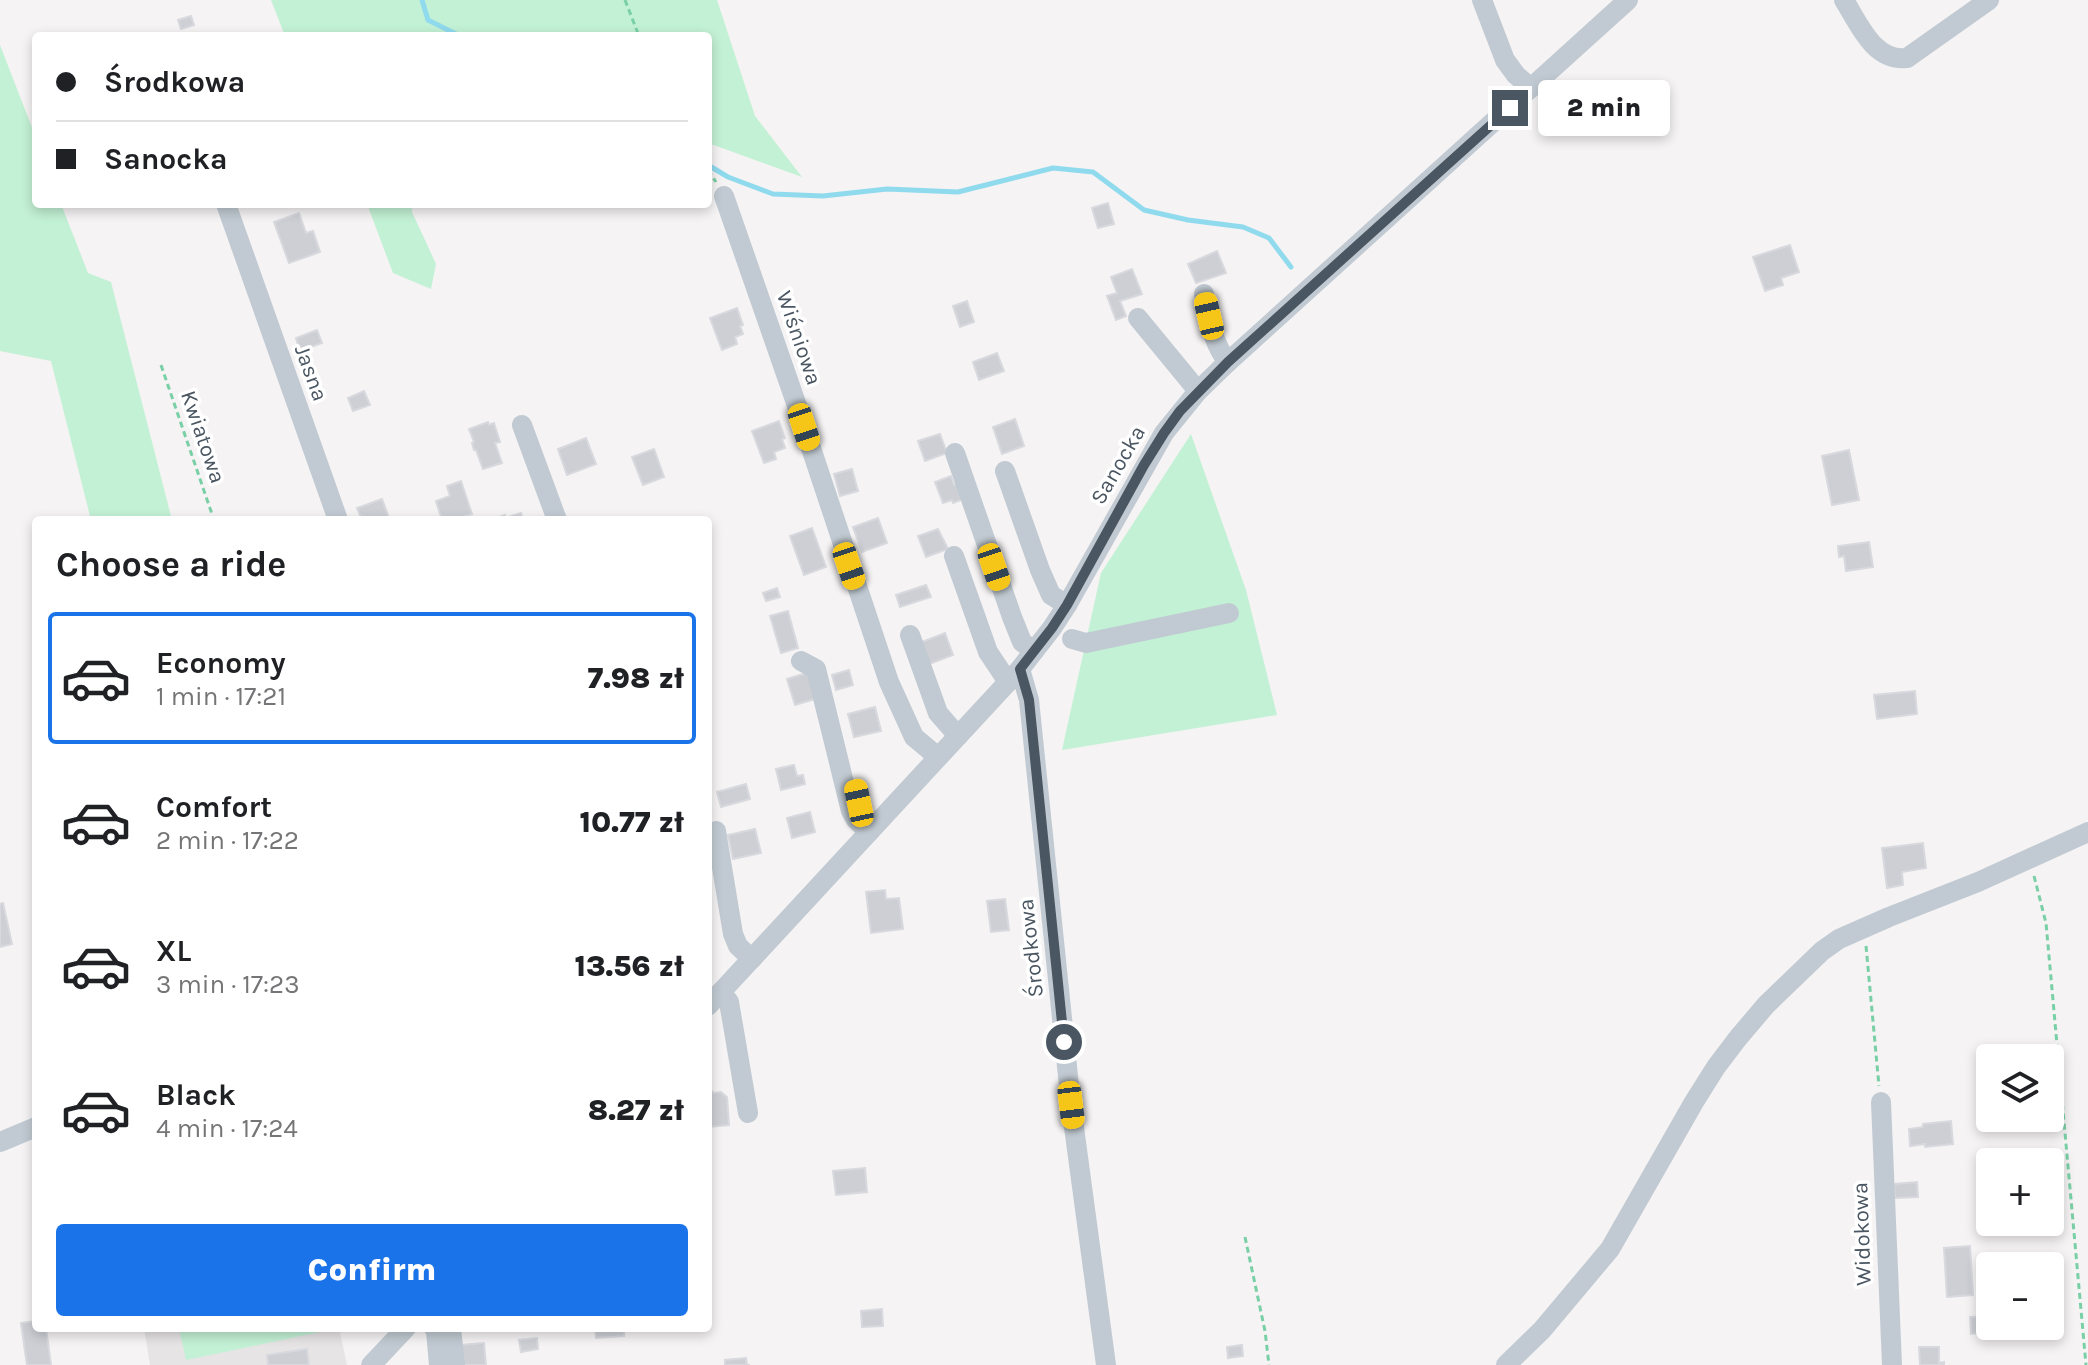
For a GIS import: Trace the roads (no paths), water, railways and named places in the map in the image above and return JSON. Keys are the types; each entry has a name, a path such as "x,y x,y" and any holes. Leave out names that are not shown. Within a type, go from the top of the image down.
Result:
{"street":[{"path":"1482,0 1505,60 1531,88"},
{"name":"Sanocka","path":"714,999 1034,651 1067,605 1150,454 1198,391 1628,0"},
{"path":"1844,0 1872,43 1884,55 1896,59 1907,58 1989,0"},
{"name":"Wiśniowa","path":"724,196 889,682 914,737 938,757"},
{"name":"Jasna","path":"227,208 337,516"},
{"path":"1204,294 1214,338 1228,362"},
{"path":"1138,318 1198,391"},
{"path":"522,425 556,516"},
{"path":"955,453 1012,617 1022,642 1034,651"},
{"path":"1005,471 1051,595 1067,605"},
{"name":"Środkowa","path":"954,556 988,652 1014,675 1029,700 1071,1105 1106,1365"},
{"path":"1072,639 1086,643 1229,613"},
{"path":"910,635 938,713 958,736"},
{"path":"801,661 816,669 851,811 856,820 873,828"},
{"path":"838,707 859,803 873,828"},
{"path":"716,831 733,934 738,946 752,959"},
{"path":"1506,1365 1542,1330 1610,1249 1694,1102 1738,1038 1766,1005 1822,951 1839,939 1978,882 2088,832"},
{"path":"714,999 729,1002 748,1113"},
{"name":"Widokowa","path":"1881,1102 1892,1365"},
{"path":"0,1142 32,1129"},
{"path":"371,1365 402,1332"},
{"path":"436,1332 439,1365"},
{"path":"451,1332 455,1365"}],"waterway":[{"path":"422,0 428,20 452,32"},
{"path":"712,167 728,177 773,194 823,196 887,189 958,192 1053,168 1093,172 1144,210 1188,220 1243,227 1269,238 1291,267"}]}
